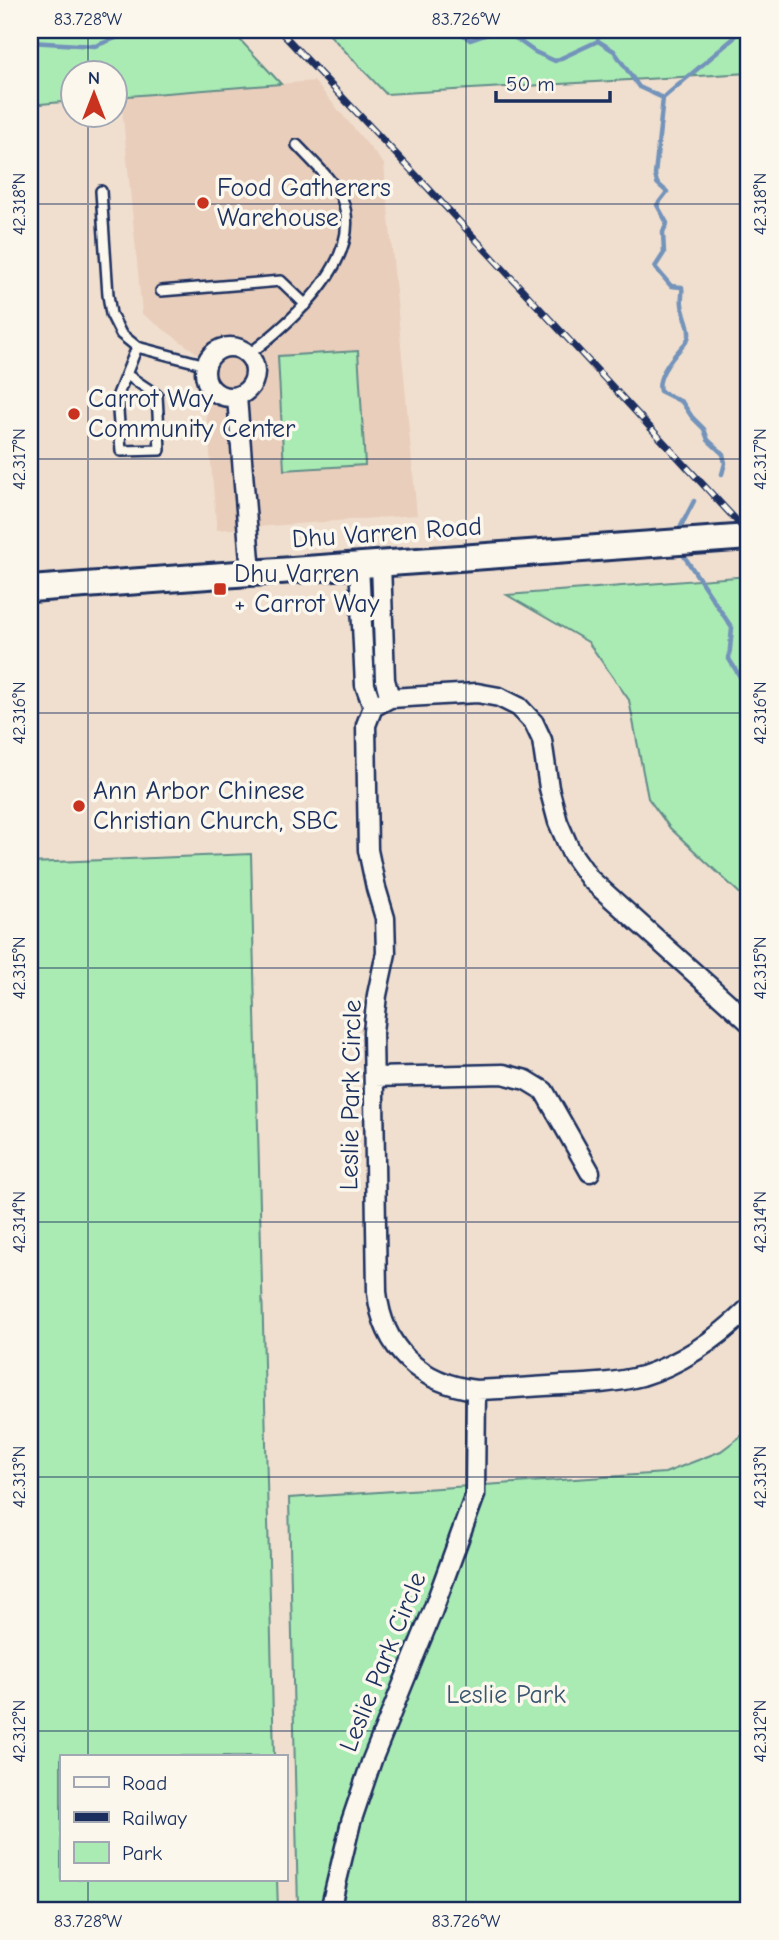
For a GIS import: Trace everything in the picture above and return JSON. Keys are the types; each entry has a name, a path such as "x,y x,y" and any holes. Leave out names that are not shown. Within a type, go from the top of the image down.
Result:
{"main road":[{"name":"Dhu Varren Road","path":"30,589 749,537"}],"street":[{"path":"223,348 239,349 248,355 255,366 254,382 250,388 237,397 222,396 210,387 206,380 206,365 210,358 223,348"},
{"path":"237,397 251,573"},
{"path":"370,564 384,647 385,680 390,698"},
{"name":"Leslie Park Circle","path":"370,564 363,648 365,685 373,707 366,725 368,849 385,918 386,953 373,1032 377,1292 381,1316 396,1347 422,1373 458,1388 476,1390 588,1384 641,1376 680,1360 705,1346 749,1307"},
{"path":"363,648 384,647"},
{"path":"373,707 390,698 477,693 499,697 519,707 534,723 542,740 558,822 571,852 584,872 611,900 749,1022"},
{"path":"374,1077 503,1074 526,1080 544,1091 590,1172"},
{"name":"Leslie Park Circle","path":"330,1908 351,1822 372,1760 433,1610 475,1495 476,1390"}],"lane":[{"path":"248,355 306,305 336,263 345,236 345,215 341,198 298,145"},
{"path":"101,191 111,314 121,334 138,347 206,365"},
{"path":"162,291 281,281 306,305"},
{"path":"127,375 157,395 160,450 121,452 117,397 138,347"},
{"path":"330,1908 429,1910"}],"shaded area":[{"path":"314,81 384,164 417,515 217,530 201,356 142,314 124,130 130,130 130,96"}],"green space":[{"path":"30,30 231,30 281,84 130,96 130,60 60,60 60,102 30,105"},
{"path":"325,30 749,30 749,73 386,94"},
{"path":"358,351 365,465 284,470 278,356"},
{"path":"749,576 749,902 670,828 648,798 629,700 588,642 507,595"},
{"path":"251,854 274,1755 60,1755 60,1881 277,1881 278,1910 30,1910 30,863"},
{"name":"Leslie Park","path":"749,1430 749,1910 298,1910 289,1498 665,1473 721,1451"}],"waterway":[{"path":"30,42 95,46 133,30"},
{"path":"458,30 470,40 493,32 511,35 535,52 555,61 598,41 614,51 639,87 663,98 655,175 657,183 667,192 657,205 667,223 663,232 664,253 655,267 671,286 682,287 682,304 689,335 666,368 659,386 660,391 682,402 704,429 708,440 723,454 725,463 722,474"},
{"path":"663,98 734,38 735,30"},
{"path":"680,528 694,501"},
{"path":"682,553 732,628 729,659 749,691"}],"railway":[{"path":"279,30 749,534"}],"place":[{"name":"Food Gatherers Warehouse","path":"203,203"},
{"name":"Carrot Way Community Center","path":"74,414"},
{"name":"Dhu Varren + Carrot Way","path":"220,589"},
{"name":"Ann Arbor Chinese Christian Church, SBC","path":"79,806"}]}
